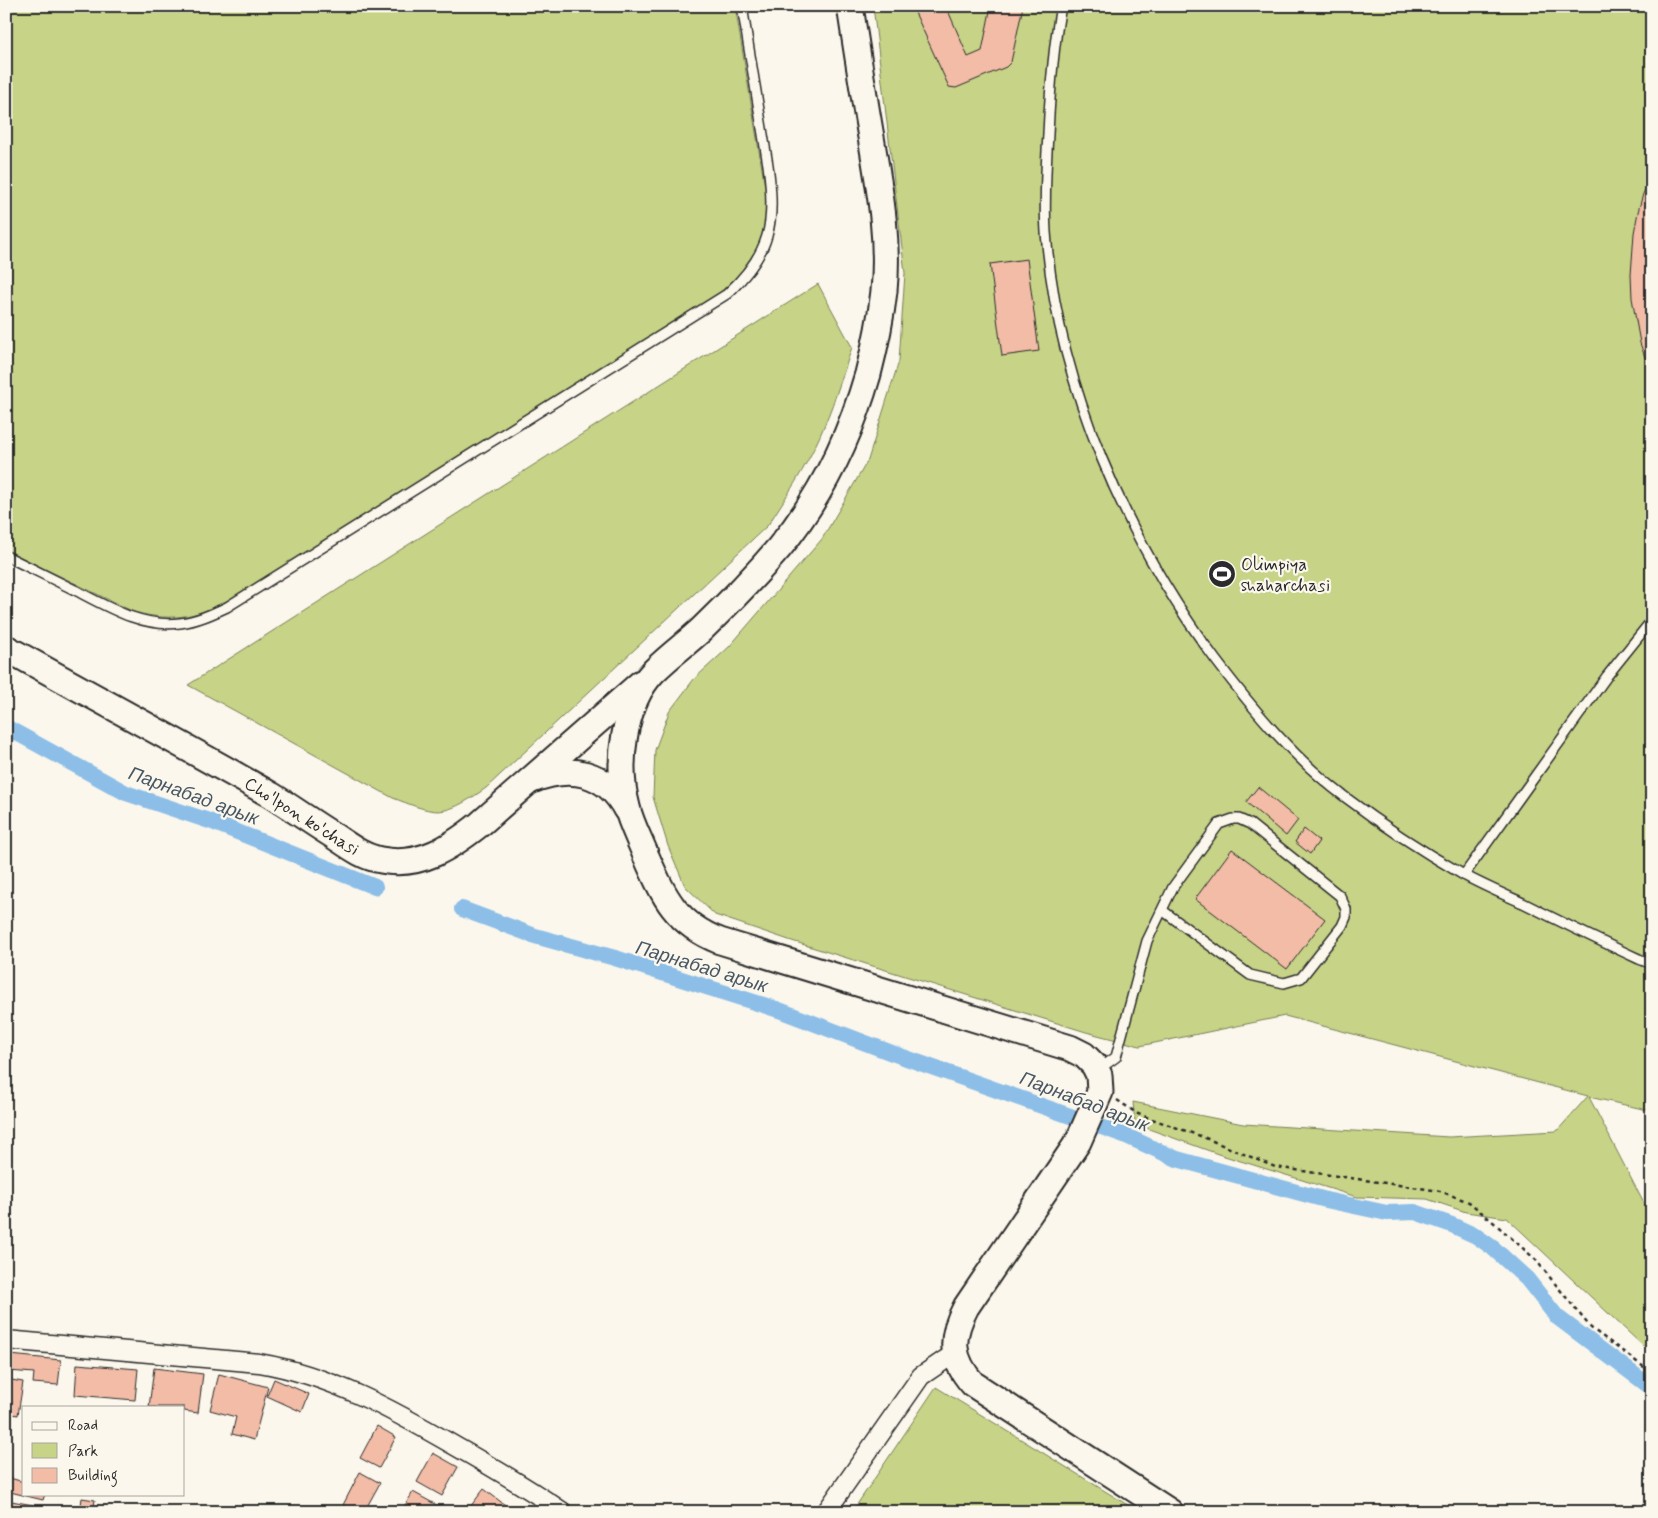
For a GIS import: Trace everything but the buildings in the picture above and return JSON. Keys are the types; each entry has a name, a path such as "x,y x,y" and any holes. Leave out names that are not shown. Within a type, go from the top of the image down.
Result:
{"main road":[{"name":"Cho'lpon ko'chasi","path":"6,648 273,796 361,854 380,860 402,862 416,860 444,850 480,824 700,630 755,575 803,516 824,483 841,448 868,374 878,332 884,289 882,207 850,6"},
{"path":"630,816 622,778 624,741 634,705 642,688 653,672"},
{"path":"526,784 554,773 570,772 586,774 600,780 611,788 622,801 630,816 666,899 679,914 702,933 720,941 1070,1048 1089,1060 1097,1090 1078,1142 966,1307 956,1329 955,1353 965,1375 973,1384 1170,1512"}],"street":[{"path":"6,1340 259,1363 298,1371 357,1393 426,1428 527,1487 563,1512"},
{"path":"826,1512 921,1376 955,1353"}],"lane":[{"path":"6,556 128,616 145,621 180,624 212,614 269,581 727,294 757,260 764,247 772,219 769,173 742,6"},
{"path":"1061,6 1051,86 1045,196 1047,242 1057,307 1071,372 1095,440 1126,514 1165,586 1205,645 1247,701 1294,752 1342,795 1464,875 1652,964"},
{"path":"1464,875 1607,676 1652,620"},
{"path":"1097,1090 1116,1057 1147,940 1173,887 1219,824 1239,819 1250,824 1340,896 1344,902 1346,913 1342,926 1301,978 1284,983 1250,975 1162,910"}],"path":[{"path":"1097,1090 1112,1097 1138,1114 1202,1137 1275,1167 1440,1190 1468,1202 1535,1259 1591,1328 1652,1373"}],"green space":[{"path":"6,6 735,6 766,193 764,226 760,240 747,265 713,298 238,595 212,608 188,616 162,617 134,612 6,550"},
{"name":"Olimpiya shaharchasi","path":"873,6 1652,6 1652,1111 1589,1097 1652,1219 1652,1353 1507,1218 1466,1212 1427,1199 1357,1197 1218,1154 1135,1124 1133,1102 1243,1124 1449,1137 1557,1131 1588,1096 1285,1016 1140,1046 1086,1032 792,941 715,915 685,886 668,846 653,797 655,750 669,712 694,679 729,647 822,539 868,460 899,361 905,273"},
{"path":"818,284 852,347 833,405 814,449 768,525 486,788 470,799 445,810 433,811 393,798 188,685"},
{"path":"936,1387 1139,1512 852,1512"}],"waterway":[{"name":"Парнабад арык","path":"6,727 126,793 215,823 375,887"},
{"name":"Парнабад арык","path":"462,909 535,936 615,958 779,1010 892,1053 1124,1135 1177,1159 1326,1200 1387,1213 1415,1212 1452,1225 1476,1236 1493,1248 1527,1279 1557,1317 1652,1388"}],"place":[{"name":"Olimpiya shaharchasi","path":"1222,574"}]}
